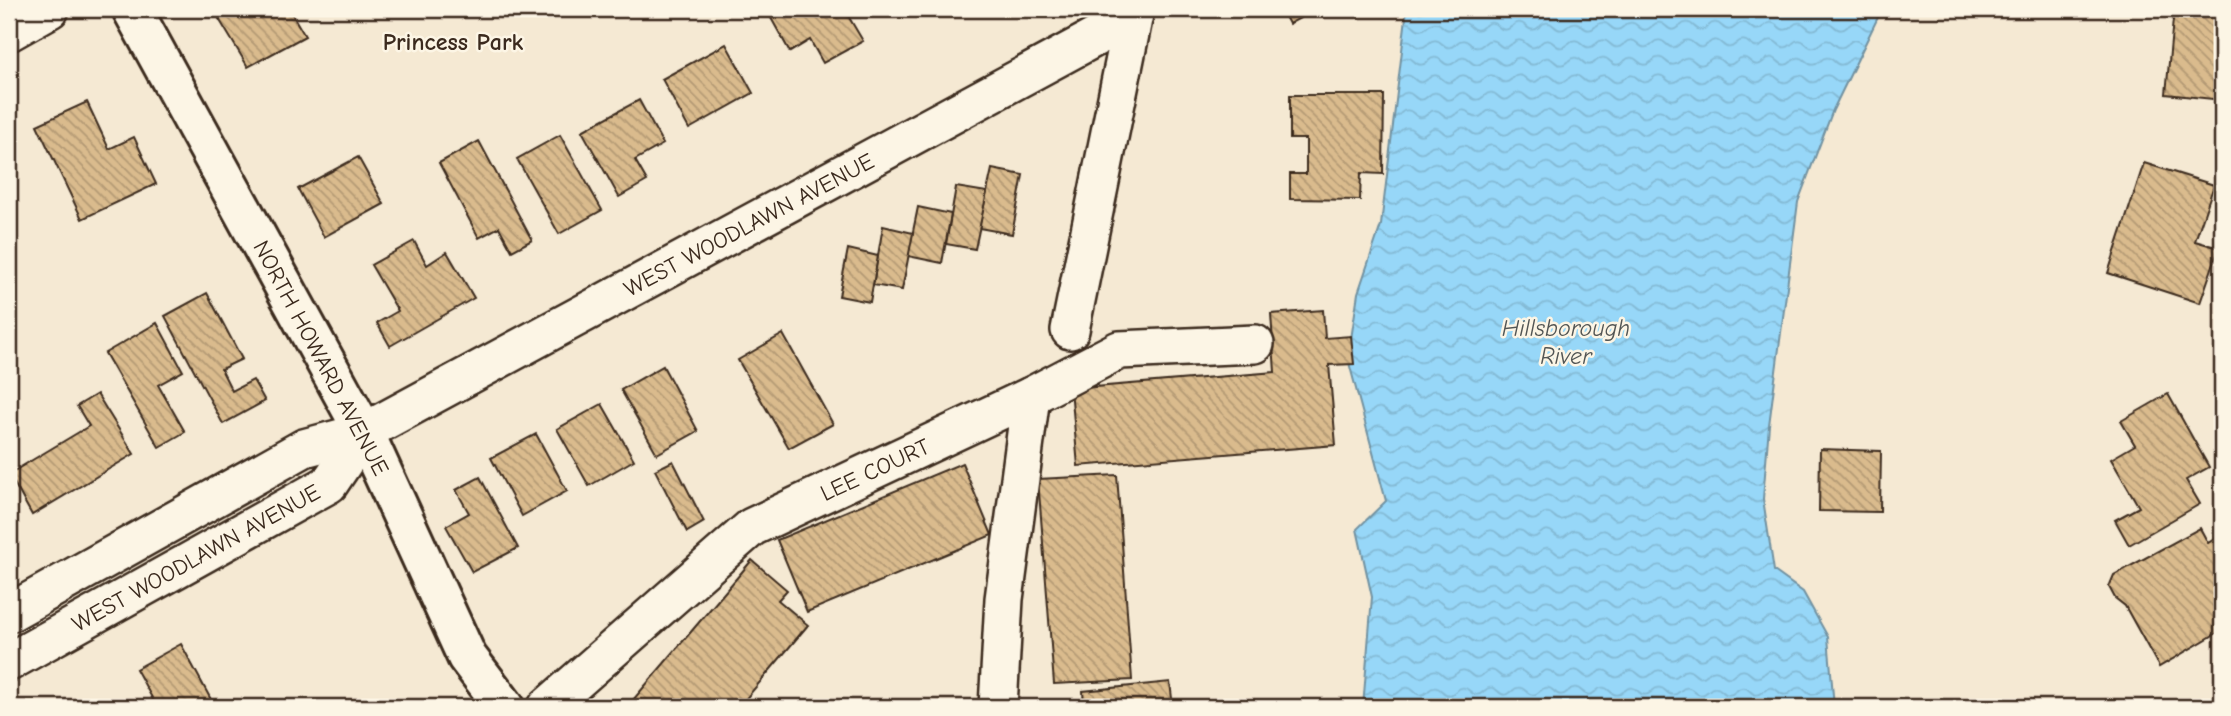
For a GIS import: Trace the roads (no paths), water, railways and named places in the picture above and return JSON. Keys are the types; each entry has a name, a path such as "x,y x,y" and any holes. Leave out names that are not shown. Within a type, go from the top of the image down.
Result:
{"street":[{"path":"9,32 50,9"},
{"name":"NORTH HOWARD AVENUE","path":"132,9 364,432 467,657 494,704"},
{"path":"1070,330 1134,13"},
{"name":"WEST WOODLAWN AVENUE","path":"9,613 304,448 364,432 1134,13"},
{"name":"LEE COURT","path":"547,707 752,527 1031,396 1119,350 1255,344"},
{"path":"998,707 1004,599 1031,396"},
{"name":"WEST WOODLAWN AVENUE","path":"9,662 329,484 364,432"}],"water":[{"name":"Hillsborough River","path":"1407,9 1882,9 1833,110 1798,202 1769,425 1763,499 1774,571 1803,592 1828,637 1834,707 1363,707 1372,597 1357,529 1386,501 1348,359 1358,293 1381,225"}],"district":[{"name":"Princess Park","path":"453,42"}]}
